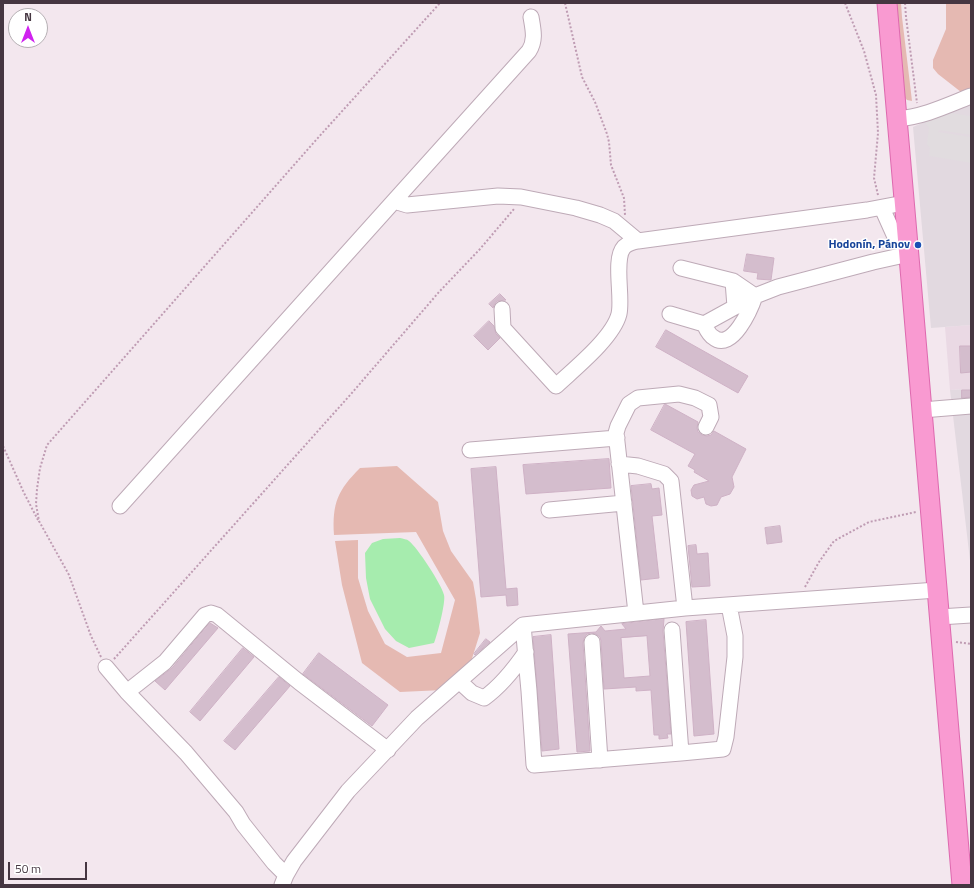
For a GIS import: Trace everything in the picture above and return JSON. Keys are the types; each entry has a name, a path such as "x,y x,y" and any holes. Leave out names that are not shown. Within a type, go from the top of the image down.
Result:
{"main road":[{"path":"886,3 962,885"}],"lane":[{"path":"120,506 528,51 533,45 534,37 531,17"},
{"path":"896,119 918,116 935,111 971,96"},
{"path":"394,201 408,205 498,196 523,198 588,211 614,222 638,241"},
{"path":"502,309 503,328 556,386 604,339 616,322 620,307 620,253 628,244 638,241 882,208 894,204 904,203"},
{"path":"704,324 755,296 778,287 873,262 908,247 895,236 882,208"},
{"path":"681,268 733,281 755,296"},
{"path":"733,281 734,307"},
{"path":"670,314 704,324 713,338 718,340 729,338 737,331 748,313 755,296"},
{"path":"636,613 616,433 618,426 629,404 638,398 679,394 695,398 709,406 711,417 706,427"},
{"path":"922,410 971,409"},
{"path":"470,450 617,438"},
{"path":"619,464 638,466 664,474 671,481 685,608"},
{"path":"549,510 624,503"},
{"path":"106,667 127,692 190,758 236,812 243,824 274,863 284,880 307,843 348,791 417,718 523,625 685,608 937,590"},
{"path":"523,625 534,766 723,749 726,737 735,657 735,636 729,605"},
{"path":"127,692 165,662 205,615 211,613 217,614 299,682 388,750"},
{"path":"939,617 971,615"},
{"path":"672,630 681,753"},
{"path":"592,642 600,760"},
{"path":"459,681 472,693 484,698 493,692 526,652"}],"path":[{"path":"39,521 36,504 37,489 40,468 47,444 316,140 440,3"},
{"path":"565,3 582,77 595,102 607,134 611,165 624,198 625,230"},
{"path":"845,3 864,51 876,95 878,133 874,178 882,208"},
{"path":"905,3 918,116"},
{"path":"3,446 24,493 69,575 90,636 106,667 330,417 439,292 480,250 523,198"},
{"path":"799,601 806,583 834,541 869,522 930,510"}],"shaded area":[{"path":"894,3 901,3 912,101 907,100 903,96"},
{"path":"946,3 971,3 971,90 967,92 961,92 938,74 933,68 933,60 946,29"},
{"path":"971,101 971,325 931,328 913,127"},
{"path":"945,112 971,116 971,135 939,130 938,132 971,137 971,163 929,156 930,148 927,144 929,128 924,121"},
{"path":"971,325 971,389 950,390 945,327"},
{"path":"971,389 971,569 950,390"},
{"path":"397,466 438,502 443,531 451,551 473,582 480,633 469,668 443,690 400,692 362,663 342,585 335,541 358,540 358,578 368,611 385,644 407,657 441,653 455,600 416,532 334,535 334,514 338,498 346,483 352,476 360,468"},
{"path":"400,538 408,540 418,551 434,575 444,595 443,611 434,643 409,648 396,641 385,629 370,599 366,578 365,553 372,543 383,539"}],"building":[{"path":"747,254 774,258 771,280 757,279 758,273 744,271"},
{"path":"500,294 506,300 497,301 493,308 489,304"},
{"path":"489,321 494,326 496,334 500,338 488,350 474,336"},
{"path":"666,330 748,376 738,393 656,347"},
{"path":"960,346 971,346 971,372 961,373"},
{"path":"962,390 971,390 971,397 962,398"},
{"path":"665,404 698,422 698,432 702,435 711,435 714,431 746,449 732,477 734,487 730,494 721,497 717,505 711,506 706,504 704,497 697,499 692,496 691,490 694,485 709,481 694,472 695,470 688,466 695,454 651,430"},
{"path":"609,459 611,488 526,494 523,465"},
{"path":"496,467 506,589 517,588 518,605 507,606 506,595 481,597 471,469"},
{"path":"651,484 652,489 659,488 662,515 652,516 659,578 641,580 631,486"},
{"path":"780,526 782,542 767,544 765,528"},
{"path":"696,545 697,554 708,553 710,586 692,587 688,546"},
{"path":"664,619 663,631 671,734 667,734 668,738 659,739 659,735 654,735 651,690 636,691 636,687 604,689 601,641 600,637 591,633 587,634 583,643 590,751 577,752 568,634 596,632 601,626 605,631 626,629 622,624","holes":["647,636 650,676 624,678 621,638"]},
{"path":"706,620 714,734 694,736 686,622"},
{"path":"210,623 218,628 165,690 155,681 172,668"},
{"path":"551,635 559,749 542,751 533,637"},
{"path":"486,639 490,642 475,655 474,654"},
{"path":"243,648 254,657 200,721 190,712"},
{"path":"319,653 388,705 372,726 303,674"},
{"path":"279,677 290,686 235,750 224,741"}],"place":[{"name":"Hodonín, Pánov","path":"918,245"}]}
